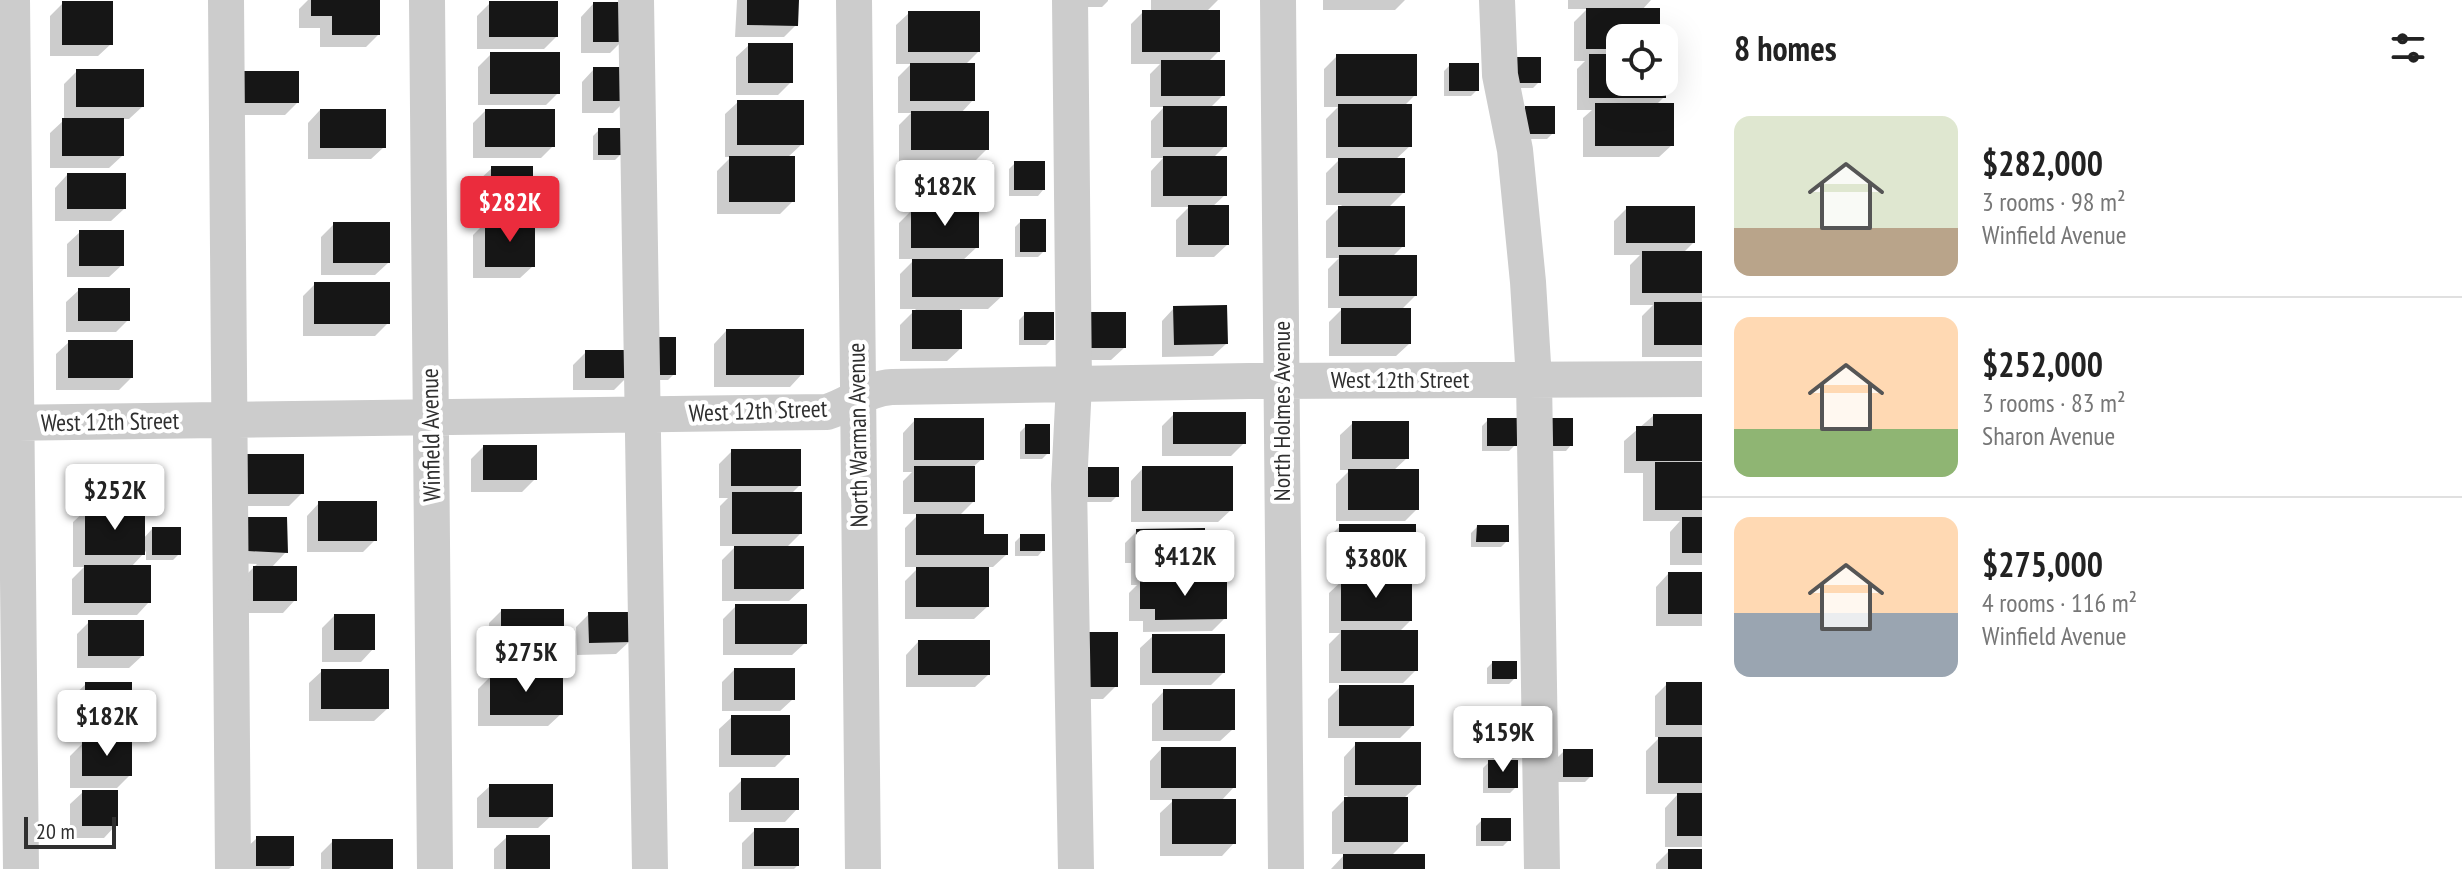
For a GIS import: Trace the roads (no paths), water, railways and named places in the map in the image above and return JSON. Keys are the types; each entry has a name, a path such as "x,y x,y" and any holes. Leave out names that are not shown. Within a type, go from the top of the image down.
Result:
{"street":[{"path":"226,0 233,869"},
{"name":"Winfield Avenue","path":"427,0 435,869"},
{"path":"636,0 650,869"},
{"name":"North Warman Avenue","path":"854,0 863,869"},
{"path":"1070,0 1074,384 1069,485 1076,869"},
{"name":"North Holmes Avenue","path":"1278,0 1286,869"},
{"path":"1497,0 1500,75 1515,150 1534,380 1542,869"},
{"path":"8,18 8,423 21,869"},
{"name":"West 12th Street","path":"8,423 827,412 871,390 883,388 1282,381 1702,379"}]}
